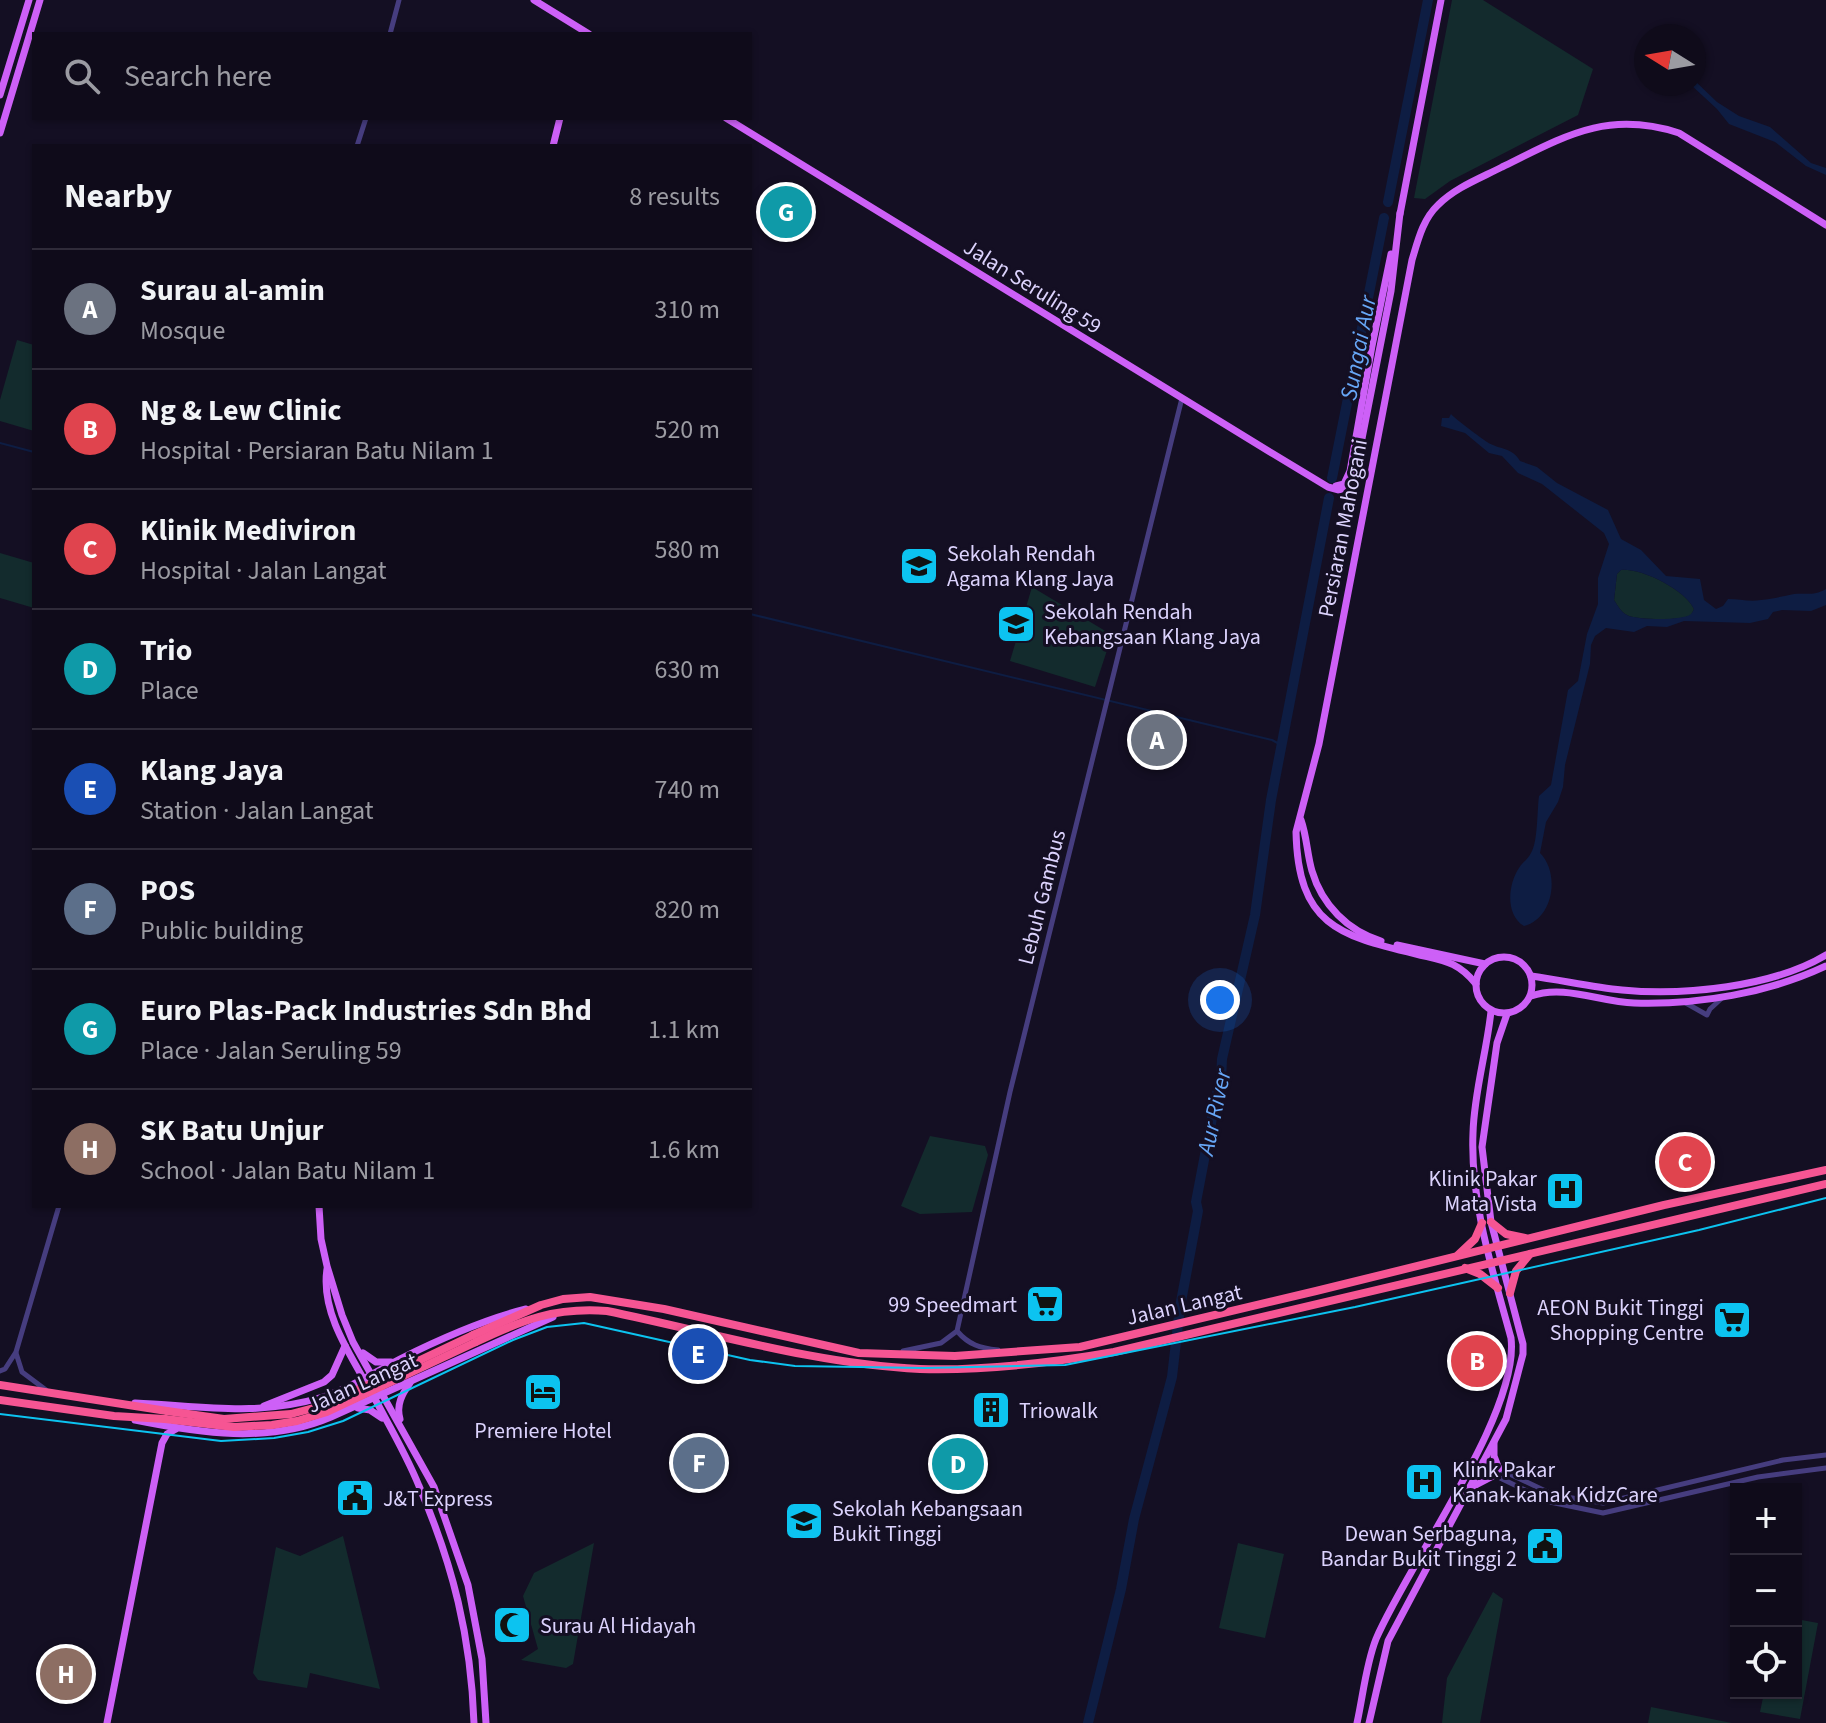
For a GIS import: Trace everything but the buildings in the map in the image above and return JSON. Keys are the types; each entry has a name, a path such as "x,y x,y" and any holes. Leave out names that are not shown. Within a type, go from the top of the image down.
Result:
{"highway":[{"name":"Jalan Langat","path":"0,1400 114,1416 166,1415 224,1419 291,1414 325,1405 541,1305 590,1297 859,1353 955,1356 1080,1347 1664,1205 1826,1170"},
{"name":"Jalan Langat","path":"474,1338 565,1310 607,1311 828,1358 920,1369 988,1368 1065,1361 1163,1341 1826,1184"},
{"path":"1454,1258 1475,1239 1486,1223 1506,1234 1534,1238"},
{"path":"1510,1293 1516,1271 1530,1254"},
{"path":"1465,1268 1480,1274 1498,1288"},
{"name":"Jalan Langat","path":"0,1385 124,1403 166,1415"}],"main road":[{"path":"0,95 29,0"},
{"path":"0,133 40,0"},
{"path":"534,0 584,32"},
{"name":"Jalan Seruling 59","path":"729,120 1322,484 1345,489 1355,474 1391,291 1400,213 1441,0"},
{"path":"554,144 560,120"},
{"name":"Persiaran Mahogani","path":"1476,984 1459,966 1353,938 1321,916 1307,893 1301,873 1296,832 1319,744 1419,234 1438,205 1458,189 1579,131 1618,123 1652,124 1679,133 1826,225"},
{"name":"Persiaran Mahogani","path":"1300,818 1316,882 1341,919 1376,940 1485,964"},
{"path":"1531,976 1620,990 1669,991 1773,977 1826,955"},
{"path":"1531,996 1531,976 1520,961 1511,957 1502,956 1485,964 1478,973 1476,984 1479,1000 1491,1011 1507,1014 1521,1008 1531,996 1549,991 1630,1003 1681,1000 1777,985 1826,966"},
{"path":"1369,1723 1388,1641 1511,1407 1523,1354 1498,1247 1477,1197 1472,1134 1491,1011"},
{"path":"1357,1723 1375,1643 1502,1398 1512,1353 1488,1249 1483,1136 1497,1043 1507,1014"},
{"path":"319,1208 321,1239 349,1344 363,1379 404,1431 434,1487 468,1585 482,1659 486,1723"},
{"name":"Jalan Langat","path":"124,1403 230,1411 275,1408 322,1397 451,1334 541,1305"},
{"name":"Jalan Langat","path":"114,1416 182,1429 238,1434 281,1431 331,1417 565,1310"},
{"path":"349,1344 376,1362 397,1361"},
{"path":"349,1344 372,1375 387,1422 419,1484 455,1581 468,1645 474,1723"},
{"path":"251,1410 324,1382 332,1375 349,1344"},
{"path":"414,1353 403,1363 401,1370 411,1377 420,1375"},
{"path":"404,1431 398,1407 411,1381"},
{"path":"322,1397 338,1395 343,1399 344,1405 331,1417"},
{"path":"352,1408 370,1410 387,1422"},
{"path":"147,1423 158,1429 162,1443"},
{"path":"107,1723 162,1443 171,1430 182,1429"},
{"path":"1470,1489 1497,1472 1495,1441"}],"street":[{"path":"391,32 399,0"},
{"path":"358,144 365,120"},
{"name":"Lebuh Gambus","path":"957,1331 1010,1092 1182,398"},
{"path":"1681,1000 1707,1015 1726,995"},
{"path":"0,1371 5,1369 16,1352 58,1208"},
{"path":"886,1354 941,1343 957,1331 975,1346 1011,1352"},
{"path":"16,1352 22,1372 49,1393"},
{"path":"1472,1461 1554,1495 1603,1503 1783,1460 1826,1455"},
{"path":"1497,1472 1550,1502 1603,1513 1770,1474 1826,1468"}],"green space":[{"path":"1452,0 1483,0 1593,69 1578,115 1450,181 1425,199 1414,198"},
{"path":"17,340 32,344 32,430 0,421 0,400"},
{"path":"0,553 32,562 32,607 0,598"},
{"path":"1621,570 1651,576 1672,588 1694,609 1691,615 1659,619 1625,614 1614,600 1617,574"},
{"path":"1032,587 1112,635 1095,687 1010,661"},
{"path":"930,1136 985,1146 988,1155 972,1212 920,1214 901,1206"},
{"path":"343,1536 380,1689 310,1673 307,1688 258,1680 253,1673 276,1547 300,1556"},
{"path":"594,1543 573,1664 566,1668 521,1660 538,1649 523,1596 534,1573"},
{"path":"1238,1543 1284,1554 1265,1638 1219,1628"},
{"path":"1493,1592 1503,1599 1480,1723 1442,1723 1447,1678"},
{"path":"1802,1620 1818,1623 1800,1719 1760,1712 1763,1699 1802,1699"},
{"path":"1651,1707 1732,1723 1648,1723"}],"water":[{"path":"1706,91 1739,116 1770,127 1811,163 1826,168 1826,175 1806,166 1775,142 1729,124 1703,96 1706,96"},
{"path":"1451,414 1487,442 1509,451 1520,461 1537,467 1557,483 1608,510 1621,539 1641,550 1666,576 1700,579 1704,600 1716,609 1728,599 1757,601 1826,589 1826,605 1811,611 1782,610 1773,612 1768,619 1750,623 1684,621 1667,627 1647,626 1634,632 1606,628 1595,636 1565,765 1563,787 1546,822 1540,853 1550,872 1551,894 1542,914 1524,926 1511,907 1512,882 1533,848 1539,796 1551,785 1568,690 1578,681 1587,634 1598,604 1598,578 1609,544 1604,533 1542,484 1518,473 1502,456 1489,453 1465,433 1441,426 1442,418 1449,418","holes":["1621,570 1651,576 1672,588 1689,602 1694,609 1692,613 1679,618 1659,619 1625,614 1614,600 1617,574"]}],"waterway":[{"name":"Sungai Aur","path":"1388,202 1428,0"},
{"name":"Sungai Aur","path":"1332,478 1384,218"},
{"path":"0,443 32,451"},
{"name":"Aur River","path":"1088,1723 1121,1589 1134,1519 1172,1377 1180,1307 1198,1211 1196,1202 1221,1081 1222,1059 1255,915 1271,800 1329,498"},
{"path":"752,614 1272,740 1283,746"}],"tram line":[{"path":"0,1414 221,1441 274,1438 343,1421 513,1340 547,1327 584,1323 750,1360 795,1366 924,1368 1065,1365 1355,1307 1699,1230 1826,1198"}],"place":[{"name":"Euro Plas-Pack Industries Sdn Bhd","path":"786,212"},
{"name":"Sekolah Rendah Agama Klang Jaya","path":"919,566"},
{"name":"Sekolah Rendah Kebangsaan Klang Jaya","path":"1016,624"},
{"name":"Surau al-amin","path":"1157,740"},
{"name":"Klinik Mediviron","path":"1685,1162"},
{"name":"Klinik Pakar Mata Vista","path":"1565,1191"},
{"name":"99 Speedmart","path":"1045,1304"},
{"name":"AEON Bukit Tinggi Shopping Centre","path":"1732,1320"},
{"name":"Klang Jaya","path":"698,1354"},
{"name":"Ng & Lew Clinic","path":"1477,1361"},
{"name":"Premiere Hotel","path":"543,1392"},
{"name":"Triowalk","path":"991,1410"},
{"name":"POS","path":"699,1463"},
{"name":"Trio","path":"958,1464"},
{"name":"Klink Pakar Kanak-kanak KidzCare","path":"1424,1482"},
{"name":"J&T Express","path":"355,1498"},
{"name":"Sekolah Kebangsaan Bukit Tinggi","path":"804,1521"},
{"name":"Dewan Serbaguna, Bandar Bukit Tinggi 2","path":"1545,1546"},
{"name":"Surau Al Hidayah","path":"512,1625"},
{"name":"SK Batu Unjur","path":"66,1674"}]}
